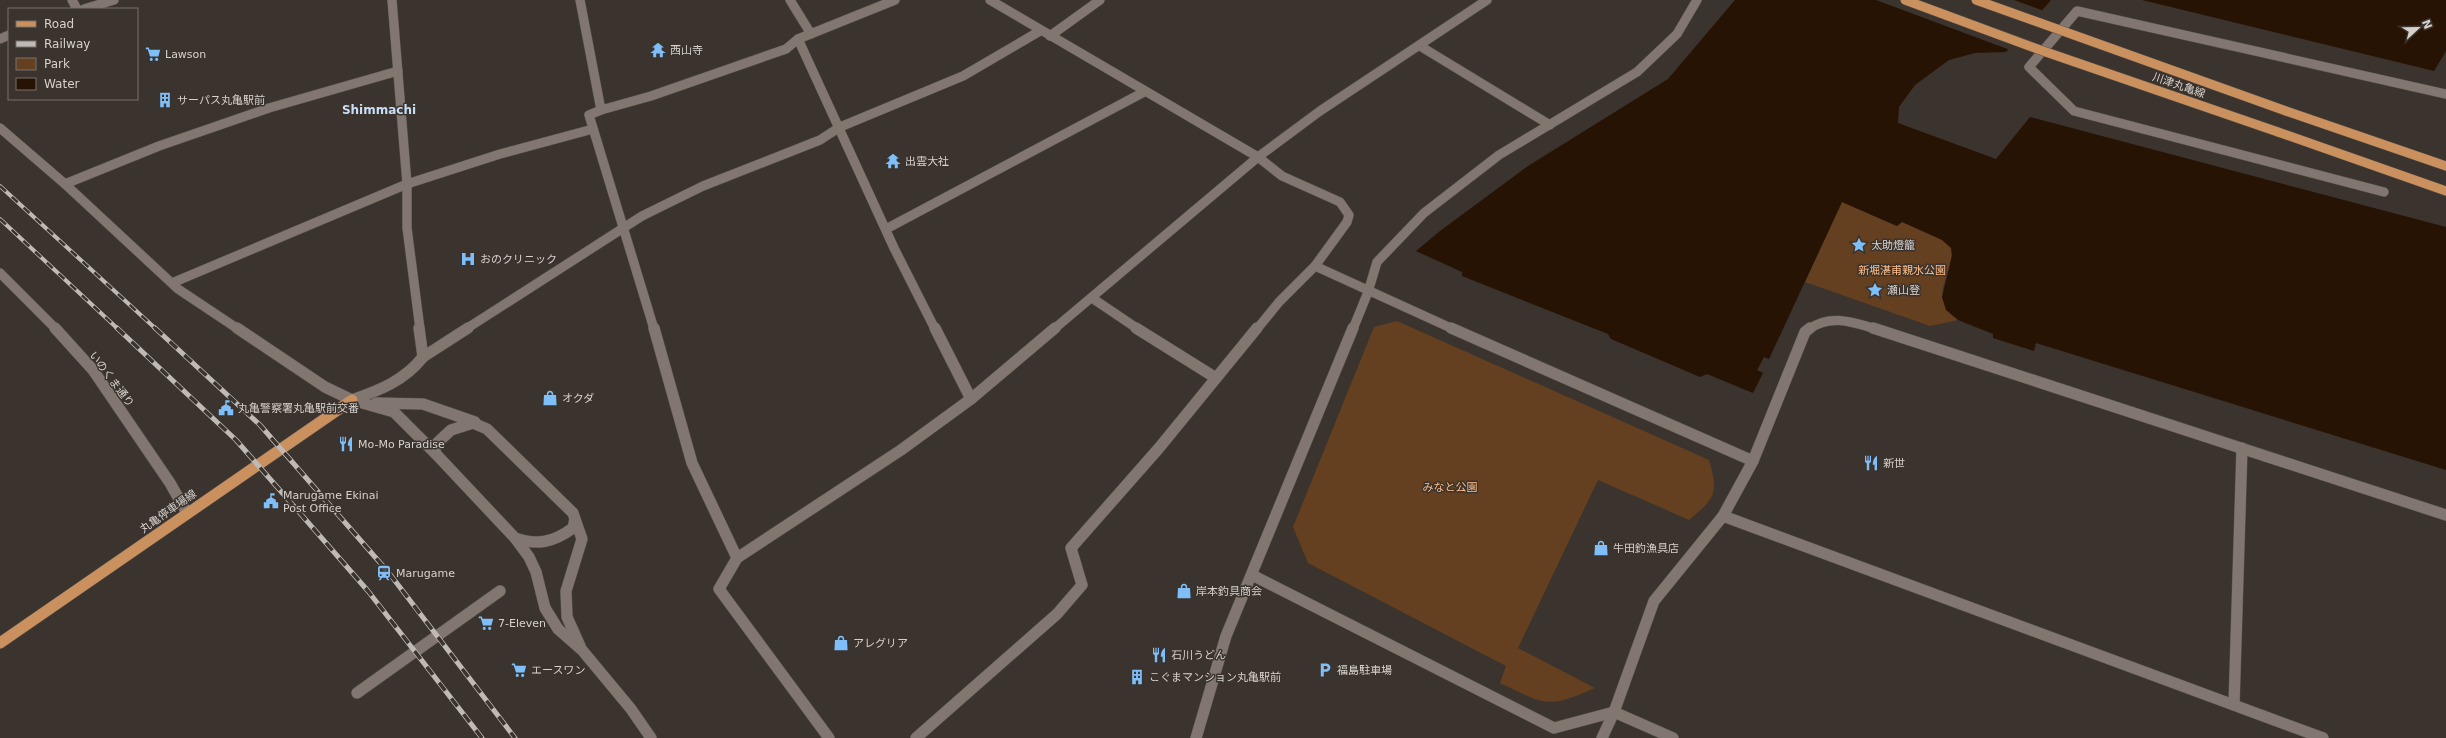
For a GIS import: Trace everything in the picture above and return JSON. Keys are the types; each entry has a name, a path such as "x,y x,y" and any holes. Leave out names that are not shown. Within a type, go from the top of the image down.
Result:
{"main road":[{"name":"川津丸亀線","path":"1905,0 2043,51 2446,192"},
{"name":"川津丸亀線","path":"1976,0 2286,111 2446,166"},
{"name":"丸亀停車場線","path":"0,643 352,400"}],"street":[{"path":"87,8 114,0"},
{"path":"392,0 407,184 407,228 424,357"},
{"path":"580,0 601,110"},
{"path":"790,0 811,34"},
{"path":"737,558 692,463 589,116 601,110 651,96 778,51 798,39 895,0"},
{"path":"916,738 1057,614 1082,585 1072,548 1279,302 1315,266 1347,222 1349,215 1340,202 1282,176 1258,157 1144,92 990,0"},
{"path":"1050,36 1100,0"},
{"path":"829,738 719,589 737,558 902,450 971,399 1258,157 1320,111 1420,46 1487,0"},
{"path":"1196,738 1226,636 1368,292 1377,262 1424,213 1499,155 1637,72 1676,34 1697,0"},
{"path":"2384,192 2074,112 2029,67 2077,10 2446,94"},
{"path":"352,400 400,382 414,371 424,357 642,216 703,186 820,140 840,127 963,76 1040,31"},
{"path":"798,39 886,229 971,399"},
{"path":"1420,46 1550,125"},
{"path":"64,184 159,146 269,108 398,71"},
{"path":"886,229 1144,92"},
{"path":"0,128 64,184 172,283 326,387 352,400 394,412 515,538 529,557 536,572 545,608 558,629 582,650 631,709 651,738"},
{"path":"172,283 407,184 500,154 593,129"},
{"path":"1315,266 1368,292 1753,461"},
{"name":"いのくま通り","path":"0,272 34,305 93,370 170,483 187,513"},
{"path":"1092,298 1152,339 1216,378"},
{"path":"1602,738 1614,712 1654,601 1723,516 1753,461 1805,332 1817,323 1833,318 1874,328 2446,515"},
{"path":"352,400 400,405 423,404 482,425 573,513 582,539 566,591 567,617 582,650"},
{"path":"435,453 436,444 451,430 463,425 482,425"},
{"path":"2234,705 2242,448"},
{"path":"1723,516 2322,738"},
{"path":"515,538 529,544 553,541 573,528 575,519"},
{"path":"1252,575 1554,728 1614,712 1673,738"},
{"path":"357,693 500,591"}],"green space":[{"name":"新堀湛甫親水公園","path":"1842,202 1897,226 1902,222 1936,236 1948,244 1952,250 1952,253 1942,294 1943,300 1950,313 1958,320 1930,326 1805,282"},
{"name":"みなと公園","path":"1397,321 1709,460 1714,481 1712,494 1704,506 1689,520 1598,480 1518,648 1595,688 1579,695 1556,701 1547,702 1528,696 1500,683 1506,666 1308,563 1293,527 1374,327"}],"water":[{"path":"1735,0 2051,0 2006,52 1975,53 1949,60 1915,85 1899,107 1898,123 1996,159 2030,117 2446,227 2446,470 2036,343 2034,351 1993,338 1993,334 1958,320 1946,310 1942,297 1952,256 1951,248 1942,240 1902,222 1897,226 1842,202 1769,359 1764,357 1757,370 1763,373 1753,393 1707,374 1700,377 1611,339 1608,334 1462,276 1462,272 1416,251 1440,231 1528,166 1668,79"},
{"path":"2142,0 2446,0 2446,51 2434,71"}],"pier":[{"path":"1876,0 2014,0 2044,11 2010,50"}],"railway":[{"path":"0,186 156,329"},
{"path":"0,219 118,329"},
{"path":"117,328 236,440 368,591 482,738"},
{"path":"155,328 260,425 389,573 515,738"}],"place":[{"name":"西山寺","path":"658,50"},
{"name":"Lawson","path":"153,54"},
{"name":"サーパス丸亀駅前","path":"165,100"},
{"name":"出雲大社","path":"893,161"},
{"name":"太助燈籠","path":"1859,245"},
{"name":"おのクリニック","path":"468,259"},
{"name":"瀬山登","path":"1875,290"},
{"name":"オクダ","path":"550,398"},
{"name":"丸亀警察署丸亀駅前交番","path":"226,408"},
{"name":"Mo-Mo Paradise","path":"346,444"},
{"name":"新世","path":"1871,463"},
{"name":"Marugame Ekinai Post Office","path":"271,501"},
{"name":"牛田釣漁具店","path":"1601,548"},
{"name":"Marugame","path":"384,573"},
{"name":"岸本釣具商会","path":"1184,591"},
{"name":"7-Eleven","path":"486,623"},
{"name":"アレグリア","path":"841,643"},
{"name":"石川うどん","path":"1159,655"},
{"name":"エースワン","path":"519,670"},
{"name":"福島駐車場","path":"1325,670"},
{"name":"こぐまマンション丸亀駅前","path":"1137,677"}],"district":[{"name":"Shimmachi","path":"379,110"}]}
